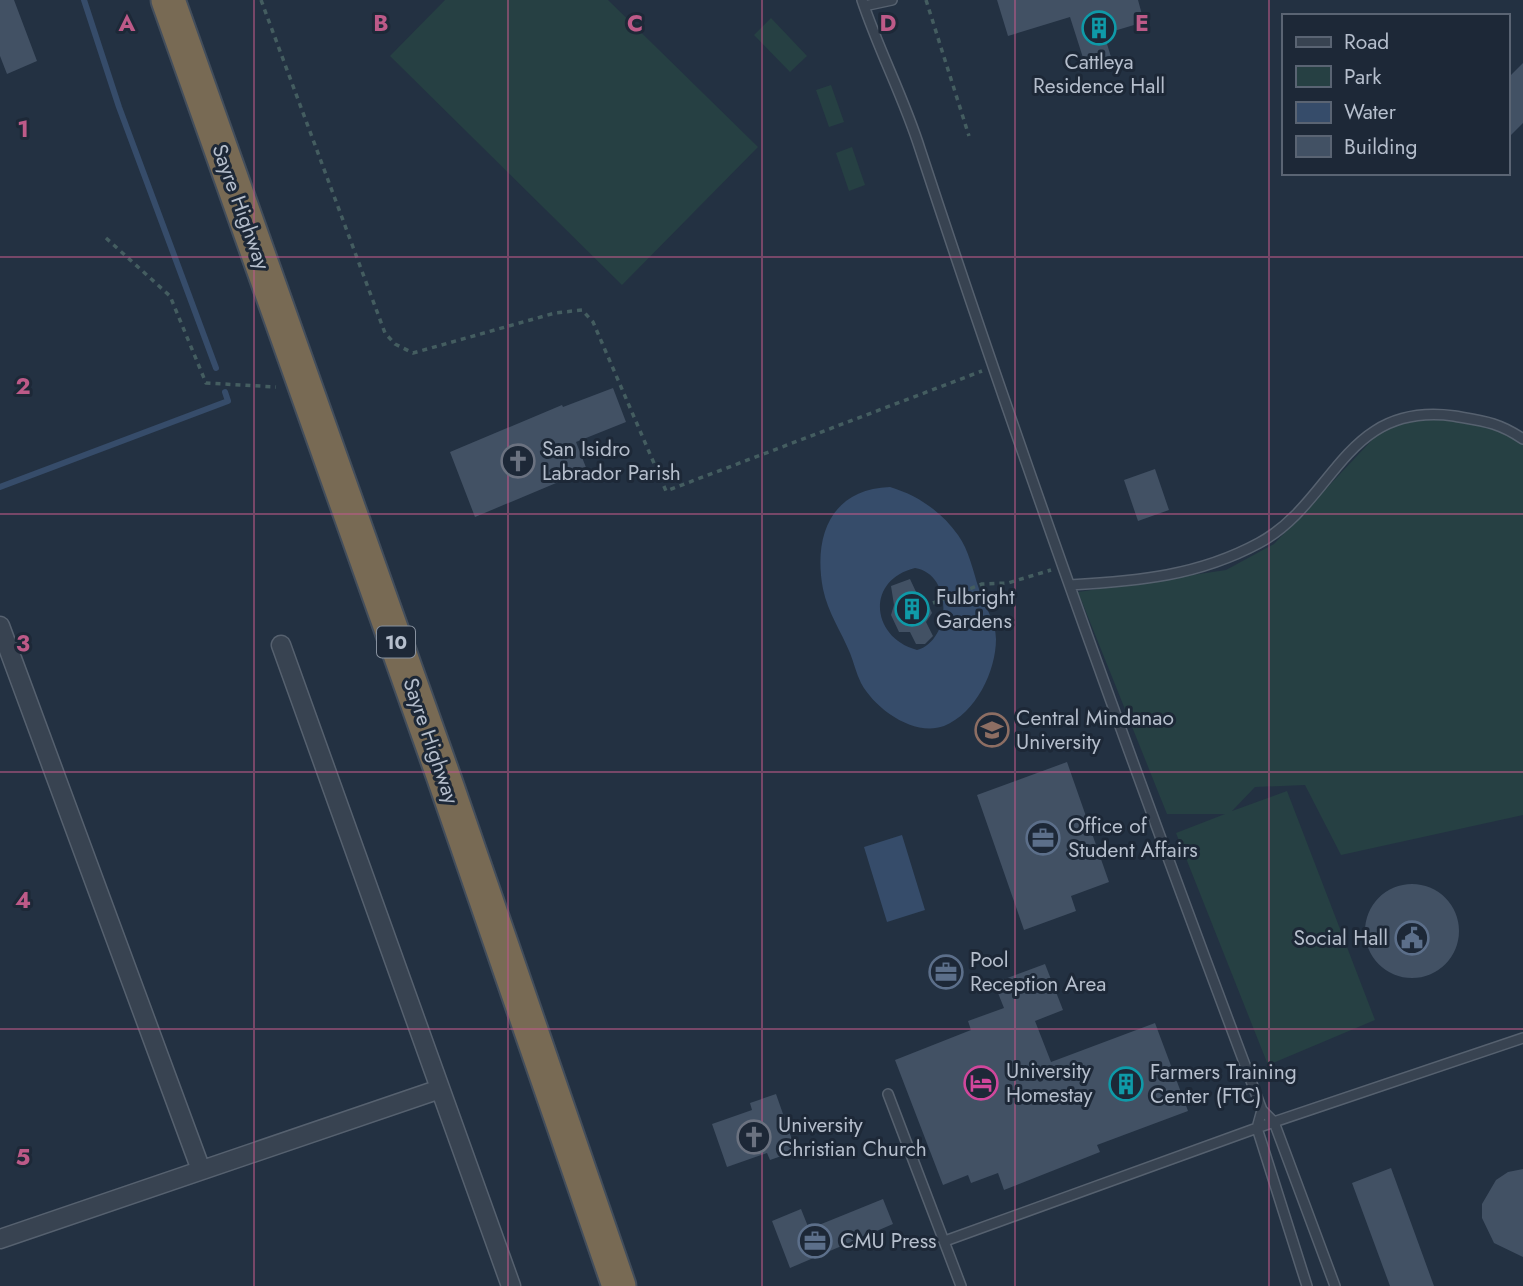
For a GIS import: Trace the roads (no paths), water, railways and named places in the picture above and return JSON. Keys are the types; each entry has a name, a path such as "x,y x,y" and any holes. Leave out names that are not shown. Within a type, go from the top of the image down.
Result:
{"highway":[{"name":"Sayre Highway","path":"168,0 443,775 619,1286"}],"street":[{"path":"0,626 201,1170"},
{"path":"281,645 511,1286"},
{"path":"0,1239 440,1089"}],"lane":[{"path":"892,0 863,3 919,146 959,273 1063,566 1262,1110 1274,1122 1335,1286"},
{"path":"1070,585 1148,581 1222,561 1262,541 1288,520 1357,442 1392,421 1440,414 1499,423 1523,439"},
{"path":"945,1241 1274,1122 1523,1038"},
{"path":"888,1094 961,1286"},
{"path":"1262,1110 1257,1128 1307,1286"}],"water":[{"path":"890,487 910,494 936,511 951,526 965,547 994,626 995,651 982,690 966,711 944,726 920,728 908,724 886,711 867,693 825,598 821,569 824,534 840,506 853,496","holes":["915,568 927,573 942,594 942,621 929,644 917,650 902,644 890,634 880,609 888,584 899,574"]},
{"path":"902,835 925,910 887,922 864,847"}],"waterway":[{"path":"84,0 119,107 216,368"},
{"path":"0,487 228,401 225,392"}],"place":[{"name":"Cattleya Residence Hall","path":"1099,28"},
{"name":"San Isidro Labrador Parish","path":"518,461"},
{"name":"Fulbright Gardens","path":"912,609"},
{"name":"Central Mindanao University","path":"992,730"},
{"name":"Office of Student Affairs","path":"1043,838"},
{"name":"Social Hall","path":"1412,938"},
{"name":"Pool Reception Area","path":"946,972"},
{"name":"University Homestay","path":"981,1083"},
{"name":"Farmers Training Center (FTC)","path":"1126,1084"},
{"name":"University Christian Church","path":"754,1137"},
{"name":"CMU Press","path":"815,1241"}]}
